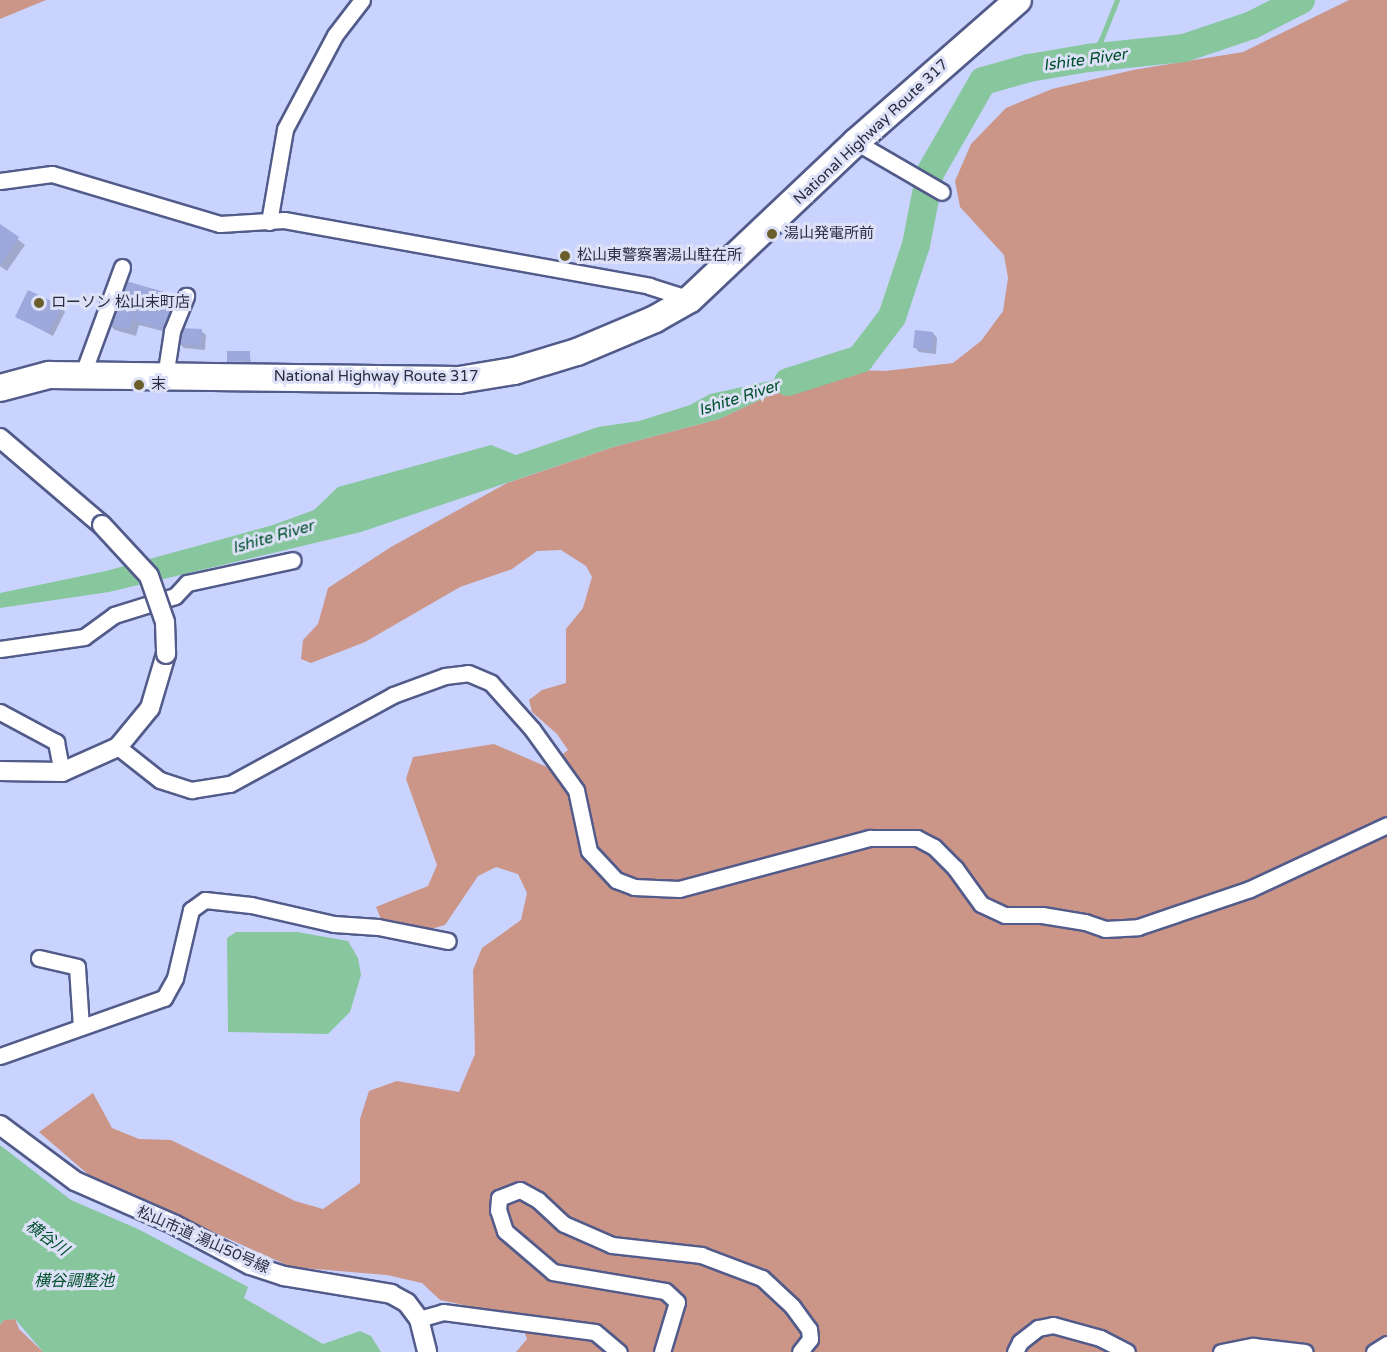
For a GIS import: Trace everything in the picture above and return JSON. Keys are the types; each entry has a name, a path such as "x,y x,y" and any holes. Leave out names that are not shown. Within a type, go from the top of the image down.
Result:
{"highway":[{"name":"National Highway Route 317","path":"0,388 49,375 431,380 490,376 577,352 655,319 690,299 856,142 1018,0"}],"street":[{"path":"269,222 285,129 335,35 362,0"},
{"path":"856,142 942,192"},
{"path":"0,182 52,174 220,224 284,220 638,285 690,299"},
{"path":"82,376 122,267"},
{"path":"165,377 172,331 186,296"},
{"path":"0,438 102,525 149,576 165,622 166,654 150,708 118,747 62,772 0,771"},
{"path":"0,648 84,636 114,615 175,596 187,584 203,578 294,560"},
{"path":"118,747 160,780 191,790 230,784 393,695 445,676 468,673 491,683 532,729 576,790 589,851 616,880 634,887 679,889 870,838 916,838 934,847 956,868 981,904 1005,915 1075,920 1105,929 1138,927 1250,889 1387,825"},
{"path":"0,712 56,742 62,772"},
{"path":"0,1056 164,998 175,978 190,910 205,900 251,904 334,924 378,927 448,941"},
{"path":"39,958 76,967 81,1027"},
{"name":"松山市道 湯山50号線","path":"0,1125 75,1180 176,1225 250,1265 284,1276 391,1294 407,1304 419,1319"},
{"path":"662,1352 677,1302 665,1291 552,1272 505,1231 498,1210 499,1198 520,1190 538,1200 564,1224 612,1245 701,1255 762,1278 792,1306 809,1329 810,1339 800,1352"},
{"path":"427,1352 419,1319 443,1312 595,1332 619,1352"},
{"path":"1015,1352 1020,1342 1038,1328 1053,1325 1101,1338 1127,1352"},
{"path":"1374,1352 1387,1344"},
{"path":"1221,1352 1253,1346 1305,1352"}],"shaded area":[{"path":"0,0 46,0 0,19"},
{"path":"1349,0 1387,0 1387,1352 516,1352 527,1339 519,1317 440,1300 422,1283 387,1275 291,1267 90,1176 39,1132 93,1093 112,1128 139,1139 171,1140 295,1201 323,1209 360,1183 360,1119 369,1091 397,1081 459,1092 475,1054 473,970 482,948 521,920 527,893 518,874 496,867 478,876 445,925 431,929 381,919 376,907 428,886 437,865 406,779 413,757 494,744 547,767 568,750 557,734 532,712 529,700 542,690 566,683 566,629 583,608 592,577 586,566 561,550 537,551 512,569 460,587 365,642 311,663 301,659 303,640 318,624 328,588 391,547 507,483 613,447 719,419 826,369 885,371 953,363 981,341 1003,311 1008,278 1004,255 960,207 955,181 971,144 1006,108 1052,89 1133,70 1243,52"},
{"path":"15,1319 19,1329 43,1352 0,1352 0,1325 4,1320"}],"water":[{"path":"826,369 719,419 613,447 361,532 109,592 0,608 0,593 106,571 273,525 314,510 338,487 491,445 516,455 598,427 639,421 690,405 710,394"},
{"path":"236,932 297,932 348,941 358,958 361,975 350,1012 328,1034 228,1032 227,938"},
{"name":"横谷調整池","path":"0,1145 71,1200 138,1229 248,1287 244,1298 323,1344 360,1331 371,1336 381,1352 43,1352 15,1319 4,1320 0,1325"}],"building":[{"path":"0,224 19,237 0,265"},
{"path":"119,279 178,296 175,307 139,297 129,330 106,323"},
{"path":"28,290 62,306 49,333 15,317"},
{"path":"140,299 175,308 165,330 134,321"},
{"path":"179,328 202,329 201,346 178,344"},
{"path":"915,330 933,332 932,350 913,348"},
{"path":"227,351 250,351 250,361 227,362"}],"waterway":[{"path":"1088,58 1101,40 1117,0"},
{"name":"Ishite River","path":"788,382 860,359 892,317 916,245 930,173 983,81 1029,68 1088,58 1184,48 1252,25 1301,0"}],"place":[{"name":"湯山発電所前","path":"772,234"},
{"name":"松山東警察署湯山駐在所","path":"565,256"},
{"name":"ローソン 松山末町店","path":"39,303"},
{"name":"末","path":"139,385"}],"water label":[{"name":"横谷川","path":"47,1238"}]}
